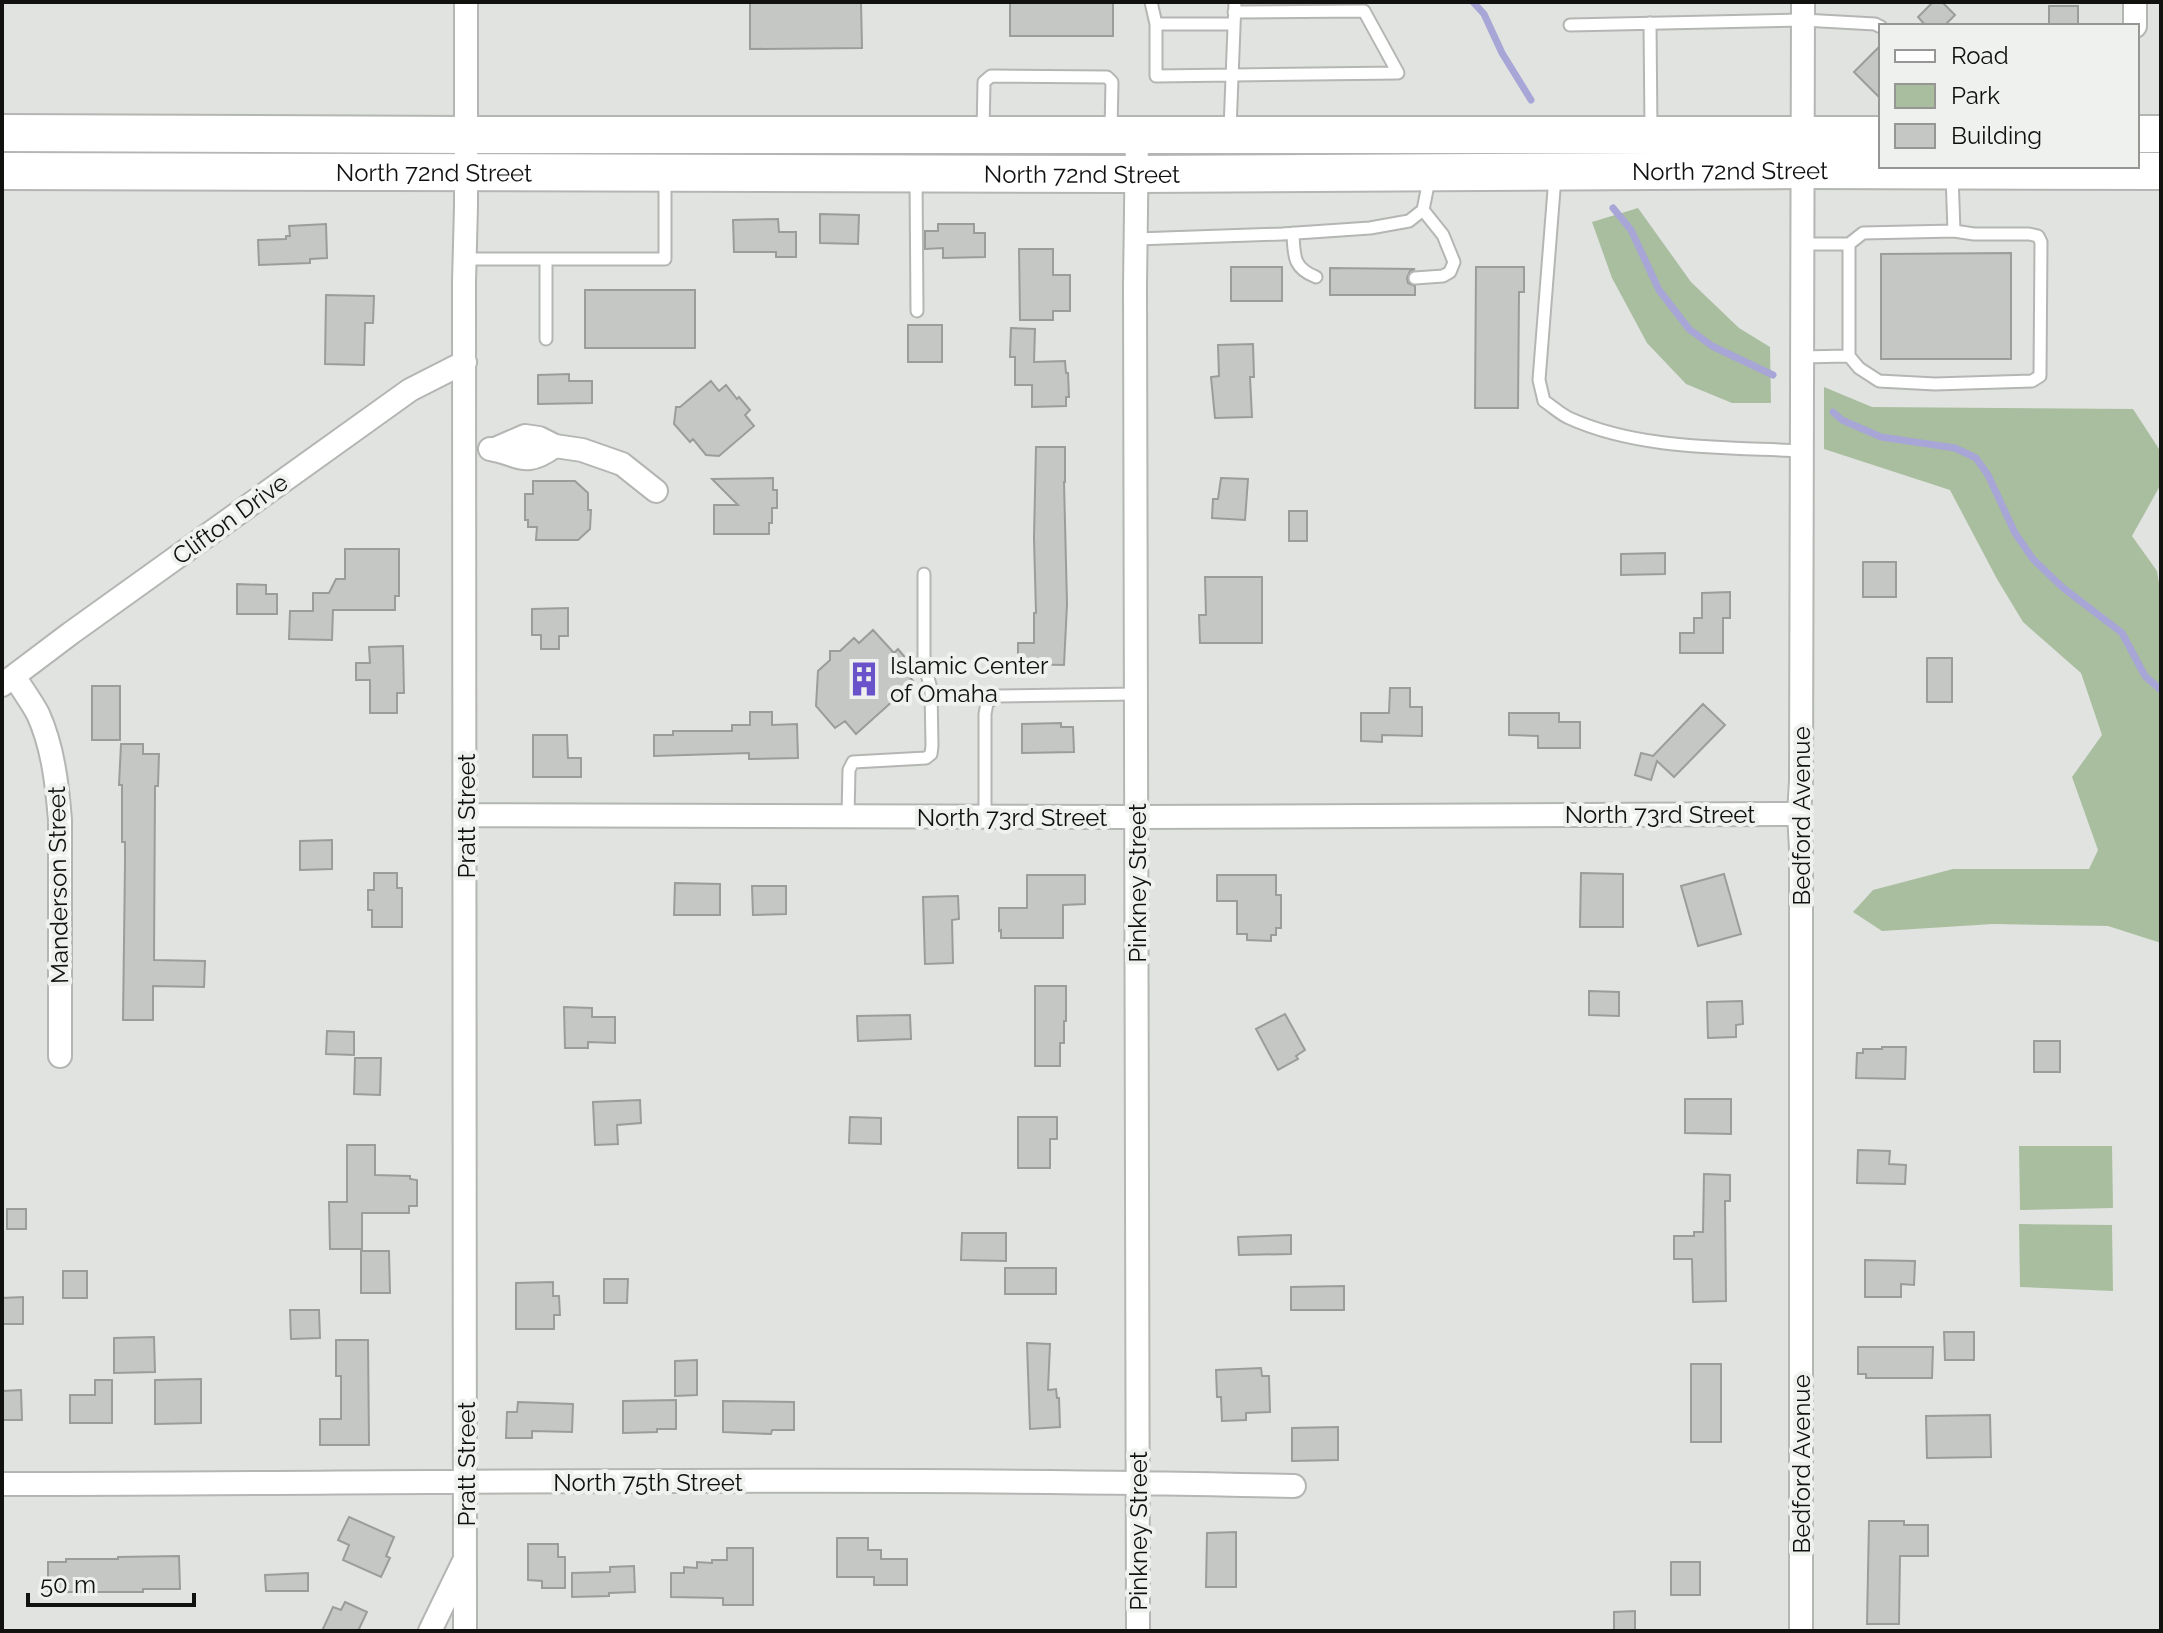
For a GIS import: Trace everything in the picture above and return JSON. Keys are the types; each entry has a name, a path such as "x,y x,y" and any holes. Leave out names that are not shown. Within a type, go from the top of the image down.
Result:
{"main road":[{"name":"North 72nd Street","path":"2,133 1651,135 1879,161"},
{"path":"2139,134 2161,134"},
{"name":"North 72nd Street","path":"2,171 1136,174 1555,171 1802,152 1879,135"},
{"name":"North 72nd Street","path":"1935,168 2161,171"}],"street":[{"name":"Pratt Street","path":"465,1631 466,2"},
{"path":"2135,2 2135,24"},
{"name":"Bedford Avenue","path":"1801,1631 1799,814 1803,11"},
{"name":"Pinkney Street","path":"1124,135 1136,174 1138,1631"},
{"name":"Clifton Drive","path":"8,681 410,390 465,362"},
{"path":"465,446 495,449 522,459 539,457 555,446 582,450 622,464 656,491"},
{"name":"Manderson Street","path":"8,681 37,713 52,755 57,785 60,835 60,1056"},
{"name":"North 73rd Street","path":"466,815 1137,817 1799,814"},
{"name":"North 75th Street","path":"2,1484 1138,1483 1294,1486"},
{"path":"430,1631 466,1558"}],"lane":[{"path":"1151,2 1156,24 1156,76 1398,73 1364,11 1234,13 1156,24"},
{"path":"1570,25 1650,23 1803,11 1879,26"},
{"path":"1230,135 1234,13"},
{"path":"1650,23 1651,135"},
{"path":"983,135 982,90 984,82 991,76 1100,76 1112,82 1124,135"},
{"path":"1952,170 1954,231"},
{"path":"1555,171 1539,380 1544,401 1567,417 1617,436 1801,451"},
{"path":"464,259 665,259 665,172"},
{"path":"1136,239 1370,228 1409,221 1423,210 1431,172"},
{"path":"916,173 917,311"},
{"path":"1415,278 1443,276 1450,272 1454,262 1443,235 1423,210"},
{"path":"1802,244 1849,244 1863,233 1954,231 2038,236 2041,242 2040,376 2032,381 1935,384 1879,381 1859,368 1849,356 1849,244"},
{"path":"1293,233 1297,263 1303,272 1316,277"},
{"path":"546,259 546,339"},
{"path":"1801,357 1849,356"},
{"path":"848,816 849,770 853,762 926,758 931,754 931,689 924,663 924,574"},
{"path":"985,817 987,703 997,696 1136,694"}],"green space":[{"path":"1638,208 1691,282 1739,328 1770,347 1771,403 1732,403 1686,384 1647,343 1612,278 1592,222"},
{"path":"1824,387 1872,407 2133,409 2161,452 2161,484 2132,536 2157,571 2161,595 2161,943 2108,926 1993,924 1882,931 1853,912 1873,890 1953,869 2089,869 2098,850 2072,777 2102,735 2081,673 2023,622 1950,490 1824,449"},
{"path":"2019,1146 2112,1146 2113,1208 2020,1210"},
{"path":"2019,1224 2112,1225 2113,1291 2020,1287"}],"building":[{"path":"750,2 861,2 862,48 750,49"},
{"path":"1010,2 1113,2 1113,36 1010,36"},
{"path":"1933,2 1942,2 1955,15 1946,24 1924,24 1918,17"},
{"path":"2049,6 2078,6 2078,24 2049,24"},
{"path":"1879,47 1879,97 1854,72"},
{"path":"820,214 859,215 858,244 820,243"},
{"path":"778,219 779,232 796,232 796,257 776,257 776,252 734,252 733,220"},
{"path":"326,224 327,258 310,259 310,263 259,265 258,240 286,239 290,236 289,226"},
{"path":"938,224 974,224 974,233 985,233 985,257 943,258 943,248 925,249 925,231 938,231"},
{"path":"1019,249 1053,249 1053,275 1070,275 1070,311 1053,311 1053,320 1020,320"},
{"path":"2011,253 2011,359 1881,359 1881,254"},
{"path":"1231,267 1282,267 1282,301 1231,301"},
{"path":"1476,267 1524,267 1524,292 1519,292 1518,408 1475,408"},
{"path":"1330,268 1415,269 1410,271 1407,278 1408,283 1415,286 1415,295 1330,295"},
{"path":"585,290 695,290 695,348 585,348"},
{"path":"326,295 374,296 373,323 365,323 364,365 325,364"},
{"path":"908,325 942,325 942,362 908,362"},
{"path":"1011,328 1035,329 1034,362 1065,361 1069,397 1066,397 1066,406 1032,407 1032,385 1015,385 1015,357 1010,357"},
{"path":"1253,344 1254,377 1250,377 1252,417 1215,418 1211,377 1219,376 1218,345"},
{"path":"569,374 569,381 592,381 592,403 538,404 538,375"},
{"path":"711,381 719,391 726,385 737,399 739,397 750,410 745,415 754,426 719,456 706,455 693,439 690,442 674,424 676,407"},
{"path":"1036,447 1065,447 1067,604 1064,665 1018,664 1018,643 1034,643"},
{"path":"773,478 777,508 772,508 769,534 714,534 714,505 738,505 712,479"},
{"path":"1221,478 1248,479 1245,520 1212,518 1213,499 1218,499"},
{"path":"533,481 575,481 588,493 590,529 578,540 536,540 537,527 528,527 528,520 525,520 525,494 533,494"},
{"path":"1289,511 1307,511 1307,541 1289,541"},
{"path":"345,549 399,549 399,596 395,596 395,610 333,610 332,640 289,639 290,611 313,611 313,593 329,593 336,579 345,579"},
{"path":"1665,553 1665,574 1621,575 1621,554"},
{"path":"1863,562 1896,562 1896,597 1863,597"},
{"path":"1205,577 1262,577 1262,643 1200,643 1199,615 1206,615"},
{"path":"237,584 266,585 266,594 277,594 277,614 237,614"},
{"path":"1730,592 1730,618 1723,618 1723,653 1680,653 1680,633 1694,633 1694,618 1702,618 1702,593"},
{"path":"568,608 568,636 559,636 559,649 541,649 541,635 532,635 532,609"},
{"name":"Islamic Center of Omaha","path":"873,630 894,653 898,649 914,668 907,674 914,682 856,734 845,721 835,728 816,706 818,671 830,660 830,651 840,651 854,638 859,643"},
{"path":"403,646 404,693 397,693 397,713 370,713 370,680 356,680 356,663 370,663 369,647"},
{"path":"1927,658 1952,658 1952,702 1927,702"},
{"path":"92,686 120,686 120,740 92,740"},
{"path":"1390,688 1410,688 1410,707 1422,707 1422,736 1382,735 1382,742 1361,741 1361,713 1389,713"},
{"path":"1703,704 1725,725 1674,777 1657,761 1651,780 1635,775 1641,753 1653,756"},
{"path":"750,712 772,712 772,725 797,724 798,758 749,759 749,753 654,756 654,735 673,735 673,731 732,731 732,725 750,725"},
{"path":"1509,713 1559,713 1559,722 1580,722 1580,748 1538,748 1538,736 1509,735"},
{"path":"1061,723 1061,727 1073,727 1074,752 1022,753 1022,724"},
{"path":"533,735 567,735 568,758 581,758 581,777 533,777"},
{"path":"121,744 143,744 143,754 159,754 158,786 155,786 154,960 205,961 204,987 153,986 153,1020 123,1020 125,842 122,842 122,785 119,785"},
{"path":"332,840 332,869 300,870 300,841"},
{"path":"374,873 397,873 397,888 402,888 402,927 372,927 368,890 374,890"},
{"path":"1581,873 1623,874 1623,927 1580,927"},
{"path":"1724,874 1741,934 1698,946 1681,886"},
{"path":"1027,875 1085,875 1085,904 1063,905 1063,938 1001,938 999,908 1027,908"},
{"path":"1217,875 1276,875 1276,895 1281,895 1281,928 1276,928 1276,935 1271,935 1271,941 1247,940 1247,934 1237,934 1237,901 1217,901"},
{"path":"675,883 720,884 720,915 674,915"},
{"path":"752,886 786,886 786,914 753,915"},
{"path":"958,896 959,919 952,920 953,963 925,964 923,897"},
{"path":"1035,986 1066,986 1066,1021 1064,1043 1060,1043 1060,1066 1035,1066"},
{"path":"1589,991 1619,992 1619,1016 1589,1015"},
{"path":"1742,1001 1743,1024 1736,1025 1736,1037 1708,1038 1707,1002"},
{"path":"564,1007 592,1008 592,1017 615,1017 615,1043 588,1042 588,1048 565,1048"},
{"path":"1285,1014 1305,1050 1296,1056 1298,1059 1278,1070 1256,1029"},
{"path":"910,1015 911,1039 858,1041 857,1016"},
{"path":"327,1031 354,1032 354,1055 326,1054"},
{"path":"2034,1041 2060,1041 2060,1072 2034,1072"},
{"path":"1906,1047 1905,1079 1856,1078 1857,1053 1863,1053 1863,1049"},
{"path":"355,1058 381,1058 380,1095 354,1094"},
{"path":"1685,1099 1731,1099 1731,1134 1685,1133"},
{"path":"640,1100 641,1123 617,1125 618,1144 595,1145 593,1102"},
{"path":"850,1117 881,1118 881,1144 849,1143"},
{"path":"1018,1117 1057,1117 1057,1139 1050,1139 1050,1168 1018,1168"},
{"path":"347,1145 375,1145 375,1175 410,1176 410,1179 417,1180 417,1206 409,1206 409,1213 362,1213 362,1249 330,1249 329,1202 347,1202"},
{"path":"1858,1150 1890,1151 1889,1164 1906,1165 1905,1184 1857,1183"},
{"path":"1704,1174 1730,1175 1730,1201 1725,1201 1726,1301 1693,1302 1692,1259 1674,1259 1674,1236 1694,1236 1694,1232 1703,1232"},
{"path":"7,1209 26,1209 26,1229 7,1229"},
{"path":"962,1233 1006,1233 1006,1261 961,1260"},
{"path":"1291,1235 1291,1254 1239,1255 1238,1237"},
{"path":"361,1251 389,1251 390,1293 361,1293"},
{"path":"1865,1260 1915,1261 1914,1285 1901,1284 1901,1297 1865,1297"},
{"path":"1005,1268 1056,1268 1056,1294 1005,1294"},
{"path":"63,1271 87,1271 87,1298 63,1298"},
{"path":"604,1279 628,1279 627,1303 604,1303"},
{"path":"553,1282 553,1296 559,1296 560,1315 554,1315 554,1329 516,1329 516,1283"},
{"path":"1344,1286 1344,1310 1291,1310 1291,1287"},
{"path":"23,1297 23,1324 2,1324 2,1298"},
{"path":"290,1310 319,1310 320,1338 291,1339"},
{"path":"1944,1332 1974,1332 1974,1360 1945,1360"},
{"path":"154,1337 155,1372 114,1373 114,1338"},
{"path":"336,1340 368,1340 369,1445 320,1445 320,1419 341,1419 341,1376 336,1376"},
{"path":"1027,1343 1050,1344 1048,1390 1056,1389 1059,1398 1060,1427 1030,1429"},
{"path":"1858,1347 1933,1347 1932,1378 1866,1378 1866,1374 1858,1374"},
{"path":"697,1360 697,1395 675,1396 675,1361"},
{"path":"1691,1364 1721,1364 1721,1442 1691,1442"},
{"path":"1261,1368 1262,1376 1269,1376 1270,1412 1246,1413 1246,1420 1222,1421 1216,1370"},
{"path":"201,1379 201,1423 155,1424 155,1380"},
{"path":"95,1380 112,1380 112,1423 70,1423 70,1395 95,1395"},
{"path":"21,1390 22,1420 2,1420 2,1391"},
{"path":"676,1400 676,1429 623,1433 623,1401"},
{"path":"723,1401 794,1402 794,1430 772,1430 771,1434 723,1432"},
{"path":"518,1402 573,1404 572,1432 532,1431 532,1438 506,1438 507,1412 517,1412"},
{"path":"1990,1415 1991,1457 1927,1458 1926,1416"},
{"path":"1338,1427 1338,1460 1292,1461 1292,1428"},
{"path":"349,1517 394,1537 386,1556 390,1558 381,1577 343,1560 349,1545 338,1540"},
{"path":"1869,1521 1928,1525 1928,1556 1900,1556 1899,1624 1867,1624"},
{"path":"1236,1532 1236,1587 1206,1587 1207,1533"},
{"path":"837,1538 868,1538 868,1550 881,1550 881,1559 907,1559 907,1585 874,1585 874,1577 837,1577"},
{"path":"528,1544 558,1544 558,1557 565,1557 565,1588 542,1588 542,1581 528,1580"},
{"path":"727,1548 753,1548 753,1605 723,1605 723,1598 671,1597 671,1573 684,1573 684,1567 697,1568 697,1562 727,1560"},
{"path":"179,1556 180,1589 48,1592 48,1562"},
{"path":"1671,1562 1700,1562 1700,1595 1671,1595"},
{"path":"634,1566 635,1592 572,1597 572,1573 610,1572 610,1567"},
{"path":"308,1573 308,1591 266,1591 265,1575"},
{"path":"345,1602 367,1612 358,1631 322,1631 333,1607 341,1610"},
{"path":"1635,1611 1635,1631 1614,1631 1614,1612"}],"waterway":[{"path":"1473,2 1484,14 1502,53 1531,100"},
{"path":"1613,208 1631,230 1659,290 1689,329 1712,346 1773,375"},
{"path":"1833,412 1842,420 1881,437 1955,448 1976,458 1988,475 2015,533 2033,559 2062,587 2122,633 2145,676 2161,690"}],"place":[{"name":"Islamic Center of Omaha","path":"864,679"}]}
